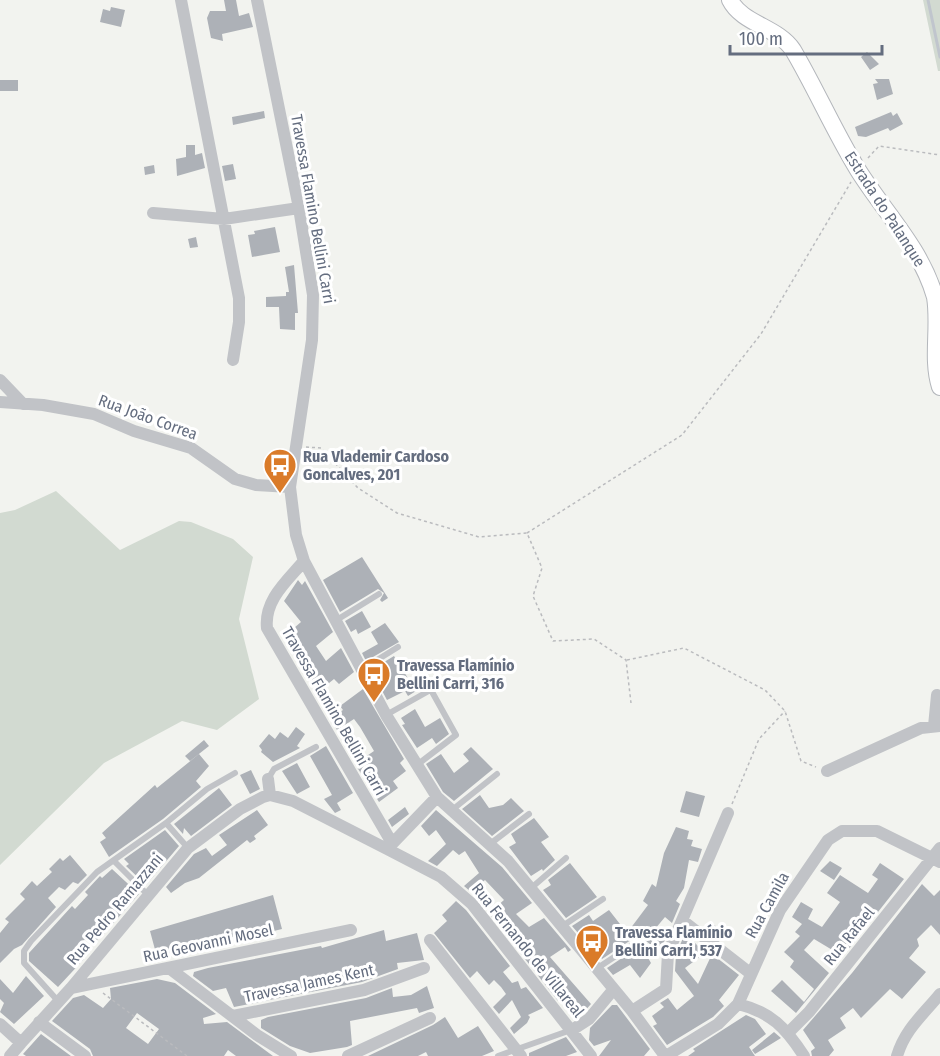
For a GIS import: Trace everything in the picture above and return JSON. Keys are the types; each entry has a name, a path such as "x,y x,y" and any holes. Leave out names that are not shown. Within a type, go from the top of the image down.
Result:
{"street":[{"path":"181,0 239,298 239,322 233,360"},
{"name":"Travessa Flamino Bellini Carri","path":"257,0 299,208 314,317 290,488 296,535 304,561 273,598 266,618 267,628 390,846"},
{"name":"Estrada do Palanque","path":"730,0 737,10 770,29 791,48 858,169 925,269 939,315 936,365 940,387"},
{"path":"153,213 224,219 299,208"},
{"path":"0,380 22,404"},
{"name":"Rua João Correa","path":"0,402 94,414 134,431 191,448 235,479 256,485 290,488"},
{"path":"304,561 334,622 386,715 436,797 490,844 530,889 632,1011 665,1056"},
{"path":"827,771 921,728 937,726 939,694"},
{"path":"268,779 270,795"},
{"name":"Rua Fernando de Villareal","path":"270,795 293,801 390,846 455,888 472,904 591,1056"},
{"name":"Rua Pedro Ramazzani","path":"10,1056 71,988 147,894 188,848 240,809 270,795"},
{"path":"390,846 436,797"},
{"path":"632,1011 666,988 668,952 728,813"},
{"name":"Rua Camila","path":"665,1056 718,1024 738,1004 780,910 828,840 842,831 855,829 891,836 937,856"},
{"name":"Rua Rafael","path":"789,1032 809,1012 937,856"},
{"path":"683,921 750,973"},
{"name":"Rua Geovanni Mosel","path":"71,988 351,930"},
{"path":"430,940 518,1053"},
{"path":"169,968 275,1048 291,1056"},
{"name":"Travessa James Kent","path":"233,1016 364,990 424,968"},
{"path":"572,1030 589,1019 613,990"},
{"path":"897,1056 901,1043 916,1019 940,994"},
{"path":"738,1004 765,1013 789,1032 804,1056"},
{"path":"348,1056 430,1018"},
{"path":"39,1022 85,1056"},
{"path":"0,1023 21,1043"}],"lane":[{"path":"334,622 379,594"},
{"path":"361,670 398,647"},
{"path":"386,715 450,679"},
{"path":"416,765 452,740 456,733 431,690"},
{"path":"268,779 274,768 316,747"},
{"path":"58,1001 27,969 22,957 24,951 83,885 207,789 235,772"},
{"path":"452,810 497,774"},
{"path":"490,844 529,814"},
{"path":"166,823 188,848"},
{"path":"530,889 566,858"},
{"path":"114,861 147,894"},
{"path":"561,927 603,899"},
{"path":"596,969 634,944"},
{"path":"498,1056 518,1053 572,1030"}],"path":[{"path":"296,447 321,448 358,488 397,513 479,537 527,532 682,435 762,334 858,169 879,146 940,155"},
{"path":"527,532 542,568 534,596 553,641 594,639 626,660 684,648 765,690 785,711 801,761 827,771"},
{"path":"626,660 631,704"},
{"path":"728,813 759,740 785,711"},
{"path":"90,983 187,1056"}],"shaded area":[{"path":"923,0 940,0 940,71 938,71"},
{"path":"56,491 120,550 179,521 191,522 233,539 253,557 239,619 259,699 217,730 182,721 104,763 0,865 0,513 15,510"}],"building":[{"path":"224,0 236,0 239,16 249,13 253,27 222,34 223,41 211,38 207,18 210,11 226,11"},
{"path":"111,7 125,10 121,27 100,22 103,9 110,11"},
{"path":"867,52 879,64 870,70 861,57"},
{"path":"875,79 889,79 893,94 877,100 873,84 878,83"},
{"path":"0,80 18,80 18,91 0,91"},
{"path":"264,111 265,118 233,125 232,117"},
{"path":"891,112 893,116 897,113 903,124 890,131 888,128 866,137 858,136 855,127"},
{"path":"186,145 195,145 195,155 202,153 205,168 177,176 176,159 186,157"},
{"path":"233,164 236,179 225,181 222,166"},
{"path":"154,165 155,173 145,175 144,167"},
{"path":"275,227 280,252 252,257 248,235 255,234 254,231"},
{"path":"196,237 198,247 190,248 188,239"},
{"path":"294,265 298,313 295,313 295,330 280,329 279,307 266,307 266,297 286,296 286,292 289,292 285,267"},
{"path":"362,557 388,598 382,602 380,600 384,593 378,589 340,612 323,580"},
{"path":"298,580 302,585 305,581 333,632 316,646 326,661 341,648 354,672 339,684 334,679 318,692 287,645 293,641 287,634 301,622 284,601"},
{"path":"362,611 371,627 358,634 356,629 351,632 345,621"},
{"path":"385,623 399,642 366,661 362,653 378,644 371,632"},
{"path":"394,656 416,691 408,696 405,691 387,700 371,670"},
{"path":"363,689 404,759 400,763 406,771 393,781 398,788 379,802 355,764 374,751 354,719 337,730 331,718 343,710 340,706"},
{"path":"415,709 425,727 440,718 449,734 436,744 432,738 417,748 402,725 405,724 401,718"},
{"path":"296,727 305,734 297,746 300,748 273,762 261,752 259,746 269,734 275,739 280,732 288,738"},
{"path":"204,740 209,746 190,761 185,756"},
{"path":"326,746 353,793 337,803 341,810 335,813 324,799 332,795 310,756"},
{"path":"471,747 493,769 454,801 443,792 426,764 441,754 454,773 469,761 463,754"},
{"path":"199,754 209,766 196,781 201,787 163,819 109,857 100,842 106,838 102,833 155,785 157,788"},
{"path":"297,763 310,787 297,794 282,771"},
{"path":"251,770 260,789 250,794 240,775"},
{"path":"219,788 232,805 191,836 184,828 183,834 174,824"},
{"path":"686,791 705,796 699,817 680,812"},
{"path":"480,795 489,808 503,805 511,798 524,811 492,836 462,809"},
{"path":"405,807 409,814 392,827 388,820"},
{"path":"257,810 268,825 254,836 256,839 250,843 247,840 199,878 185,883 171,893 166,887 194,854 206,848 212,856 227,845 219,835"},
{"path":"436,810 502,867 532,903 516,914 529,927 544,918 571,950 568,952 565,947 550,957 591,1004 583,1013 574,1019 571,1016 577,1008 563,996 558,1001 489,913 504,900 485,880 471,892 464,886 479,873 465,851 459,855 453,850 437,866 428,861 446,844 436,830 429,836 421,826"},
{"path":"534,818 549,837 541,842 555,860 543,871 542,869 531,876 509,847 516,843 511,834"},
{"path":"676,827 689,831 687,839 693,840 691,846 702,849 698,862 689,860 684,888 676,901 680,904 672,923 665,917 655,929 666,937 660,952 631,929 638,940 631,940 602,959 588,938 584,940 572,926 589,915 593,921 609,910 627,933 648,905 643,901 652,884 656,887 664,853"},
{"path":"165,830 179,846 146,885 126,866 129,864 124,859"},
{"path":"70,855 87,875 78,884 73,882 65,890 59,887 48,898 56,907 22,945 14,949 0,963 0,933 9,922 5,919 25,899 20,894 32,881 37,886 52,872 49,869 60,858 63,861"},
{"path":"830,861 842,868 834,880 820,871"},
{"path":"570,863 597,897 566,918 543,890 551,885 548,880"},
{"path":"880,863 904,879 848,950 843,947 839,954 814,939 804,950 829,973 796,1013 771,991 782,980 804,1002 814,989 790,967 794,961 784,952 800,936 795,932 802,924 792,917 801,902 813,909 808,919 822,927 840,902 827,893 840,875 868,893 878,879 872,875"},
{"path":"112,869 139,894 102,936 94,942 88,936 74,950 84,959 58,987 29,961 29,953 72,906 75,909 88,895 85,892 100,876 102,878"},
{"path":"922,884 934,896 940,890 940,935 931,925 917,939 919,946 909,958 926,972 902,999 890,989 861,1018 853,1008 840,1018 846,1028 828,1040 834,1050 829,1056 812,1056 811,1051 815,1048 803,1030 852,973"},
{"path":"273,895 282,929 253,936 252,932 157,957 150,931"},
{"path":"456,901 466,910 510,966 503,972 512,983 518,981 521,989 526,987 543,1008 528,1015 530,1017 527,1023 514,1034 510,1028 521,1017 512,1000 499,1014 493,1007 506,994 501,987 494,980 489,985 477,971 470,978 434,933 447,921 442,915"},
{"path":"709,922 724,931 719,938 705,928"},
{"path":"384,930 386,941 417,933 424,960 397,963 398,969 362,982 234,1007 226,988 213,991 193,976 194,972 208,968 321,946 322,948"},
{"path":"685,933 705,953 685,968 698,984 712,954 739,975 719,1000 724,1006 713,1017 667,1045 653,1026 657,1024 652,1016 664,1007 660,1003 668,998 677,1010 694,996 675,971 676,955"},
{"path":"639,942 651,963 640,978 630,965 613,975 607,968 637,948"},
{"path":"26,976 44,996 14,1024 0,1012 4,1003 0,999 0,979 13,993"},
{"path":"157,979 175,983 216,1014 203,1018 204,1024 227,1022 273,1056 236,1056 228,1050 224,1056 93,1056 90,1049 52,1021 73,998 84,995 103,1008 111,999 110,988","holes":["137,1013 159,1029 148,1044 126,1028"]},
{"path":"427,986 434,1008 419,1013 417,1008 350,1021 352,1045 347,1047 310,1053 290,1046 261,1028 261,1020 268,1017 366,998 392,988 393,997 411,995"},
{"path":"612,1005 617,1005 650,1049 644,1056 599,1056 611,1040 594,1046 589,1040 590,1028"},
{"path":"746,1015 755,1019 766,1034 749,1047 755,1056 688,1056 695,1051 693,1049"},
{"path":"445,1017 458,1038 478,1026 494,1051 482,1056 428,1056 426,1052 418,1056 368,1056 433,1025"},
{"path":"774,1032 781,1038 755,1054 752,1050"},
{"path":"41,1034 71,1056 26,1056 23,1054"},
{"path":"566,1037 577,1052 566,1056 529,1056 529,1053"}],"waterway":[{"path":"928,0 940,57"}],"place":[{"name":"Rua Vlademir Cardoso Goncalves, 201","path":"280,494"},
{"name":"Travessa Flamínio Bellini Carri, 316","path":"374,703"},
{"name":"Travessa Flamínio Bellini Carri, 537","path":"592,970"}]}
